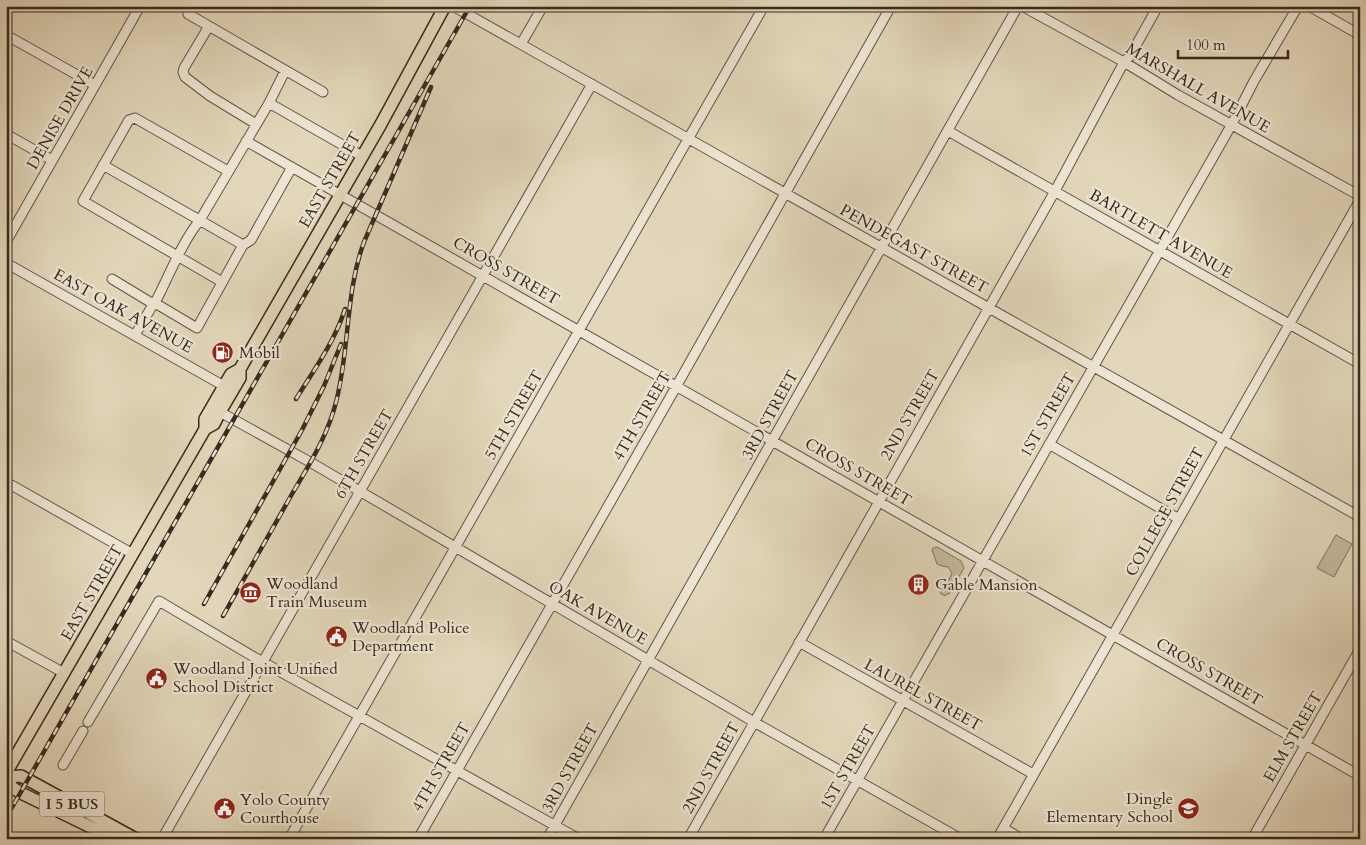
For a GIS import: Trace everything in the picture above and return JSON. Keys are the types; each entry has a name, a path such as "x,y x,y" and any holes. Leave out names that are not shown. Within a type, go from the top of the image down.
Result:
{"main road":[{"name":"EAST STREET","path":"205,429 214,424 240,378 240,369 446,6"},
{"name":"EAST STREET","path":"6,776 205,429 205,419 231,374 240,369"},
{"name":"I 5 BUS","path":"6,776 13,788 102,835 108,832 117,839"},
{"name":"I 5 BUS","path":"6,776 21,776 136,839"}],"street":[{"name":"PENDEGAST STREET","path":"453,6 1360,518"},
{"path":"521,44 543,6"},
{"name":"5TH STREET","path":"289,839 764,6"},
{"name":"4TH STREET","path":"418,839 891,6"},
{"name":"MARSHALL AVENUE","path":"1020,6 1124,62 1360,196"},
{"name":"3RD STREET","path":"547,839 1020,6"},
{"name":"2ND STREET","path":"688,839 1055,191 1124,62 1130,56 1158,6"},
{"name":"1ST STREET","path":"824,839 1298,6"},
{"path":"1309,6 1360,35"},
{"name":"DENISE DRIVE","path":"6,242 96,85 137,7"},
{"path":"188,14 323,92"},
{"path":"209,26 184,68 185,77 210,96 256,124"},
{"path":"6,35 96,85"},
{"path":"135,336 151,308 156,304 178,256 269,103 285,71"},
{"name":"6TH STREET","path":"162,839 592,84"},
{"path":"269,103 362,156"},
{"path":"222,282 83,201 129,120 135,118 228,171"},
{"name":"BARTLETT AVENUE","path":"948,131 1360,364"},
{"path":"6,134 52,160"},
{"name":"CROSS STREET","path":"246,141 1360,776"},
{"path":"102,165 243,245"},
{"path":"112,279 197,328 243,245 251,240 292,167"},
{"name":"COLLEGE STREET","path":"997,839 1360,200"},
{"name":"EAST OAK AVENUE","path":"6,263 224,386"},
{"name":"OAK AVENUE","path":"220,412 360,491 754,722 961,839"},
{"path":"1048,444 1179,518"},
{"path":"6,482 133,554"},
{"path":"88,722 159,600 264,662 579,839"},
{"path":"6,640 64,673"},
{"name":"LAUREL STREET","path":"799,642 1033,774"},
{"name":"ELM STREET","path":"1252,839 1306,745 1356,664 1360,649"},
{"path":"64,766 83,731"},
{"path":"1003,828 1022,839"}],"shaded area":[{"path":"1336,535 1352,544 1334,577 1317,568"},
{"path":"937,547 961,561 964,568 949,594 945,596 939,590 941,582 948,582 952,573 948,567 937,564 932,550"}],"railway":[{"path":"6,818 470,6"},
{"path":"223,616 311,461 333,414 344,362 350,301 358,261 364,242 431,87"},
{"path":"296,399 330,344 345,309"},
{"path":"204,604 302,430 324,386 341,344"}],"place":[{"name":"Mobil","path":"223,353"},
{"name":"Gable Mansion","path":"919,585"},
{"name":"Woodland Train Museum","path":"250,593"},
{"name":"Woodland Police Department","path":"336,637"},
{"name":"Woodland Joint Unified School District","path":"157,678"},
{"name":"Dingle Elementary School","path":"1189,808"},
{"name":"Yolo County Courthouse","path":"224,809"}]}
